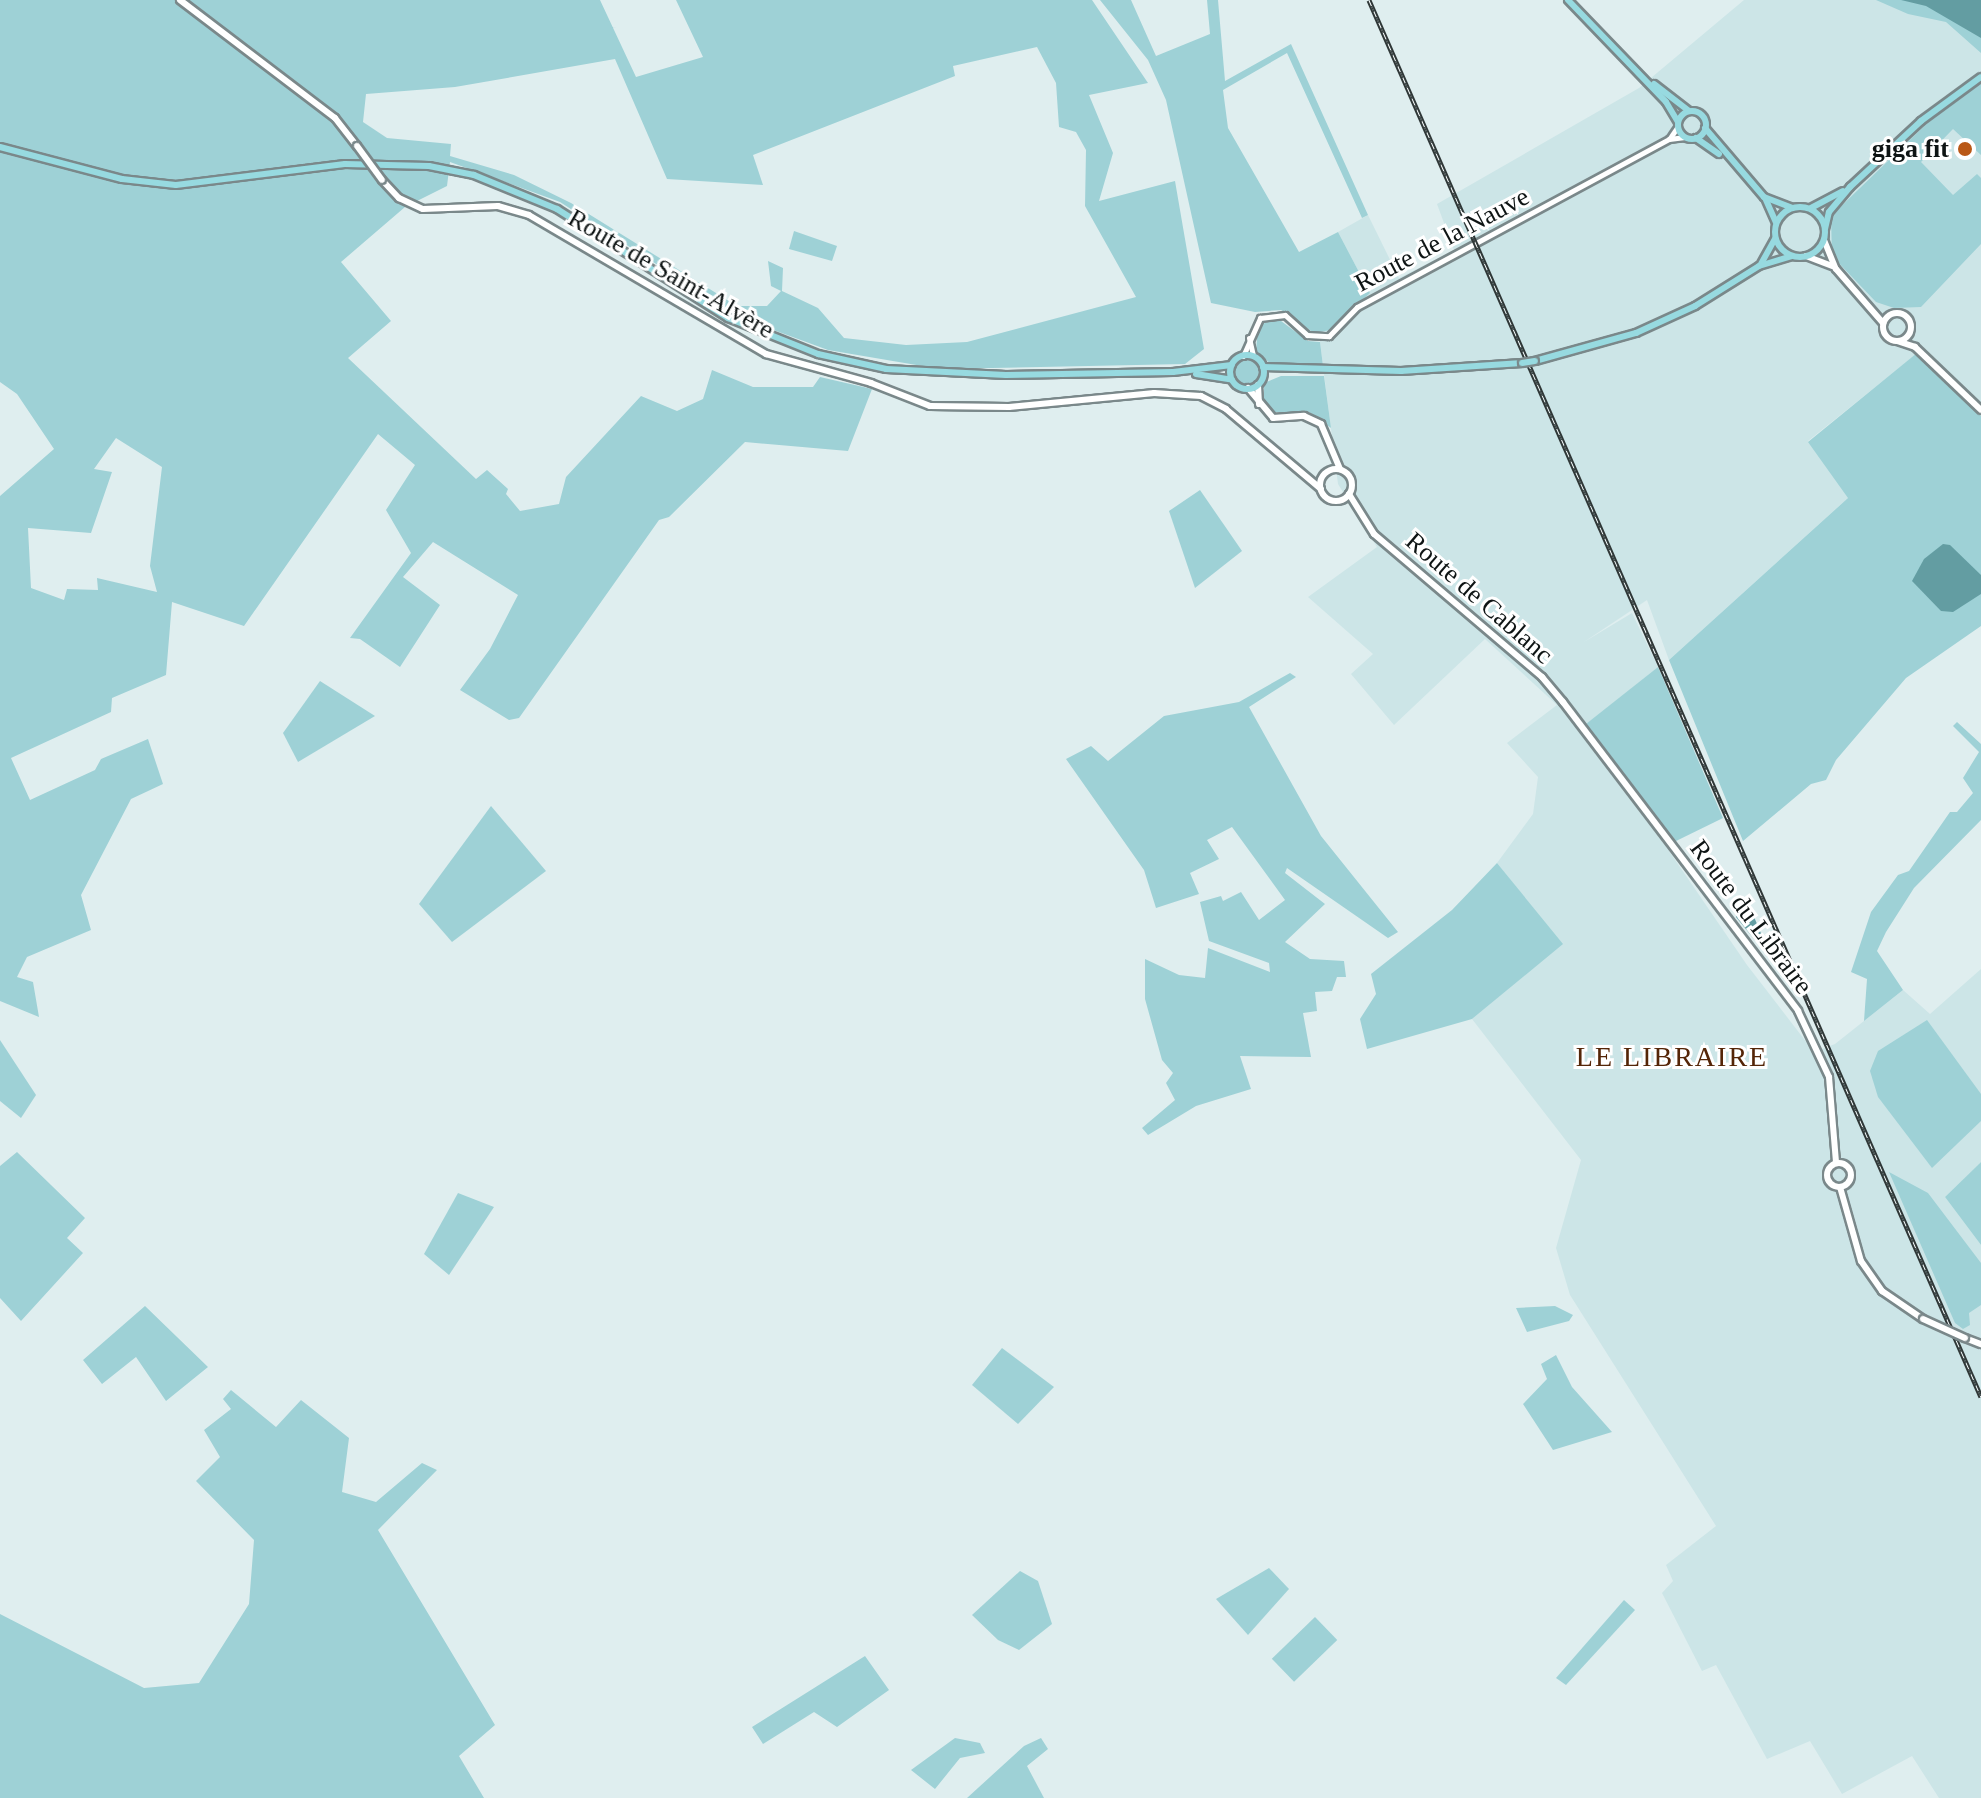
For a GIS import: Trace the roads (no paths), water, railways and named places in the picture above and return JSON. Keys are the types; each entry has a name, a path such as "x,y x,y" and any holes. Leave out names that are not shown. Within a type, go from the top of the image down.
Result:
{"main road":[{"name":"Route de Saint-Alvère","path":"180,0 335,118 399,198 423,209 498,206 529,215 714,328 815,371 942,407 1190,393 1226,409 1321,489"},
{"path":"1568,0 1630,63 1689,111 1701,114 1705,128 1730,162 1764,197 1776,224 1775,235 1759,266"},
{"path":"1630,63 1685,137 1696,138 1730,162"},
{"path":"1836,269 1824,240 1829,212 1850,187 1921,121 1981,77"},
{"path":"1678,124 1689,111"},
{"path":"1696,138 1705,128"},
{"path":"0,147 98,174 176,185 345,164 429,166 474,175 530,196 728,318 837,359 951,375 1173,372 1232,365 1243,356 1253,356 1263,367 1264,376 1258,385 1259,404"},
{"path":"1764,197 1792,208 1809,209 1850,187"},
{"path":"1776,224 1792,208"},
{"path":"1809,209 1825,229"},
{"path":"1775,235 1792,256"},
{"path":"1806,256 1824,240"},
{"path":"1263,367 1401,371 1535,361 1662,322 1759,266 1792,256 1806,256 1836,269 1873,305 1890,315 1906,317 1915,347"},
{"path":"1873,305 1883,323 1886,337 1915,347 1981,410"},
{"path":"1883,323 1890,315"},
{"path":"1897,341 1910,331"},
{"path":"1232,365 1233,380"},
{"path":"1264,376 1286,370"},
{"path":"1173,372 1233,380 1248,388 1273,418 1304,416 1321,424 1340,469 1351,479 1349,494 1356,509"},
{"path":"1248,388 1258,385"},
{"path":"1332,453 1321,489 1330,500 1339,500 1356,509"},
{"path":"1302,474 1325,474 1340,469"},
{"path":"1339,500 1349,494"},
{"name":"Route de Cablanc","path":"1356,509 1374,534 1542,677 1575,719"},
{"name":"Route du Libraire","path":"1575,719 1808,1026 1832,1090 1836,1163"},
{"path":"1840,1187 1851,1172 1836,1163 1827,1178 1840,1187 1861,1261 1882,1291 1923,1319 1981,1344"}],"street":[{"name":"Route de la Nauve","path":"1669,139 1678,124"},
{"name":"Route de la Nauve","path":"1249,337 1260,318 1275,314 1285,315 1307,335 1329,336 1357,307 1669,139 1685,137"},
{"path":"1243,356 1249,337"},
{"path":"1249,337 1253,356"}],"railway":[{"path":"1369,0 1981,1397"}],"place":[{"name":"giga fit","path":"1965,149"}],"district":[{"name":"LE LIBRAIRE","path":"1672,1057"}]}
